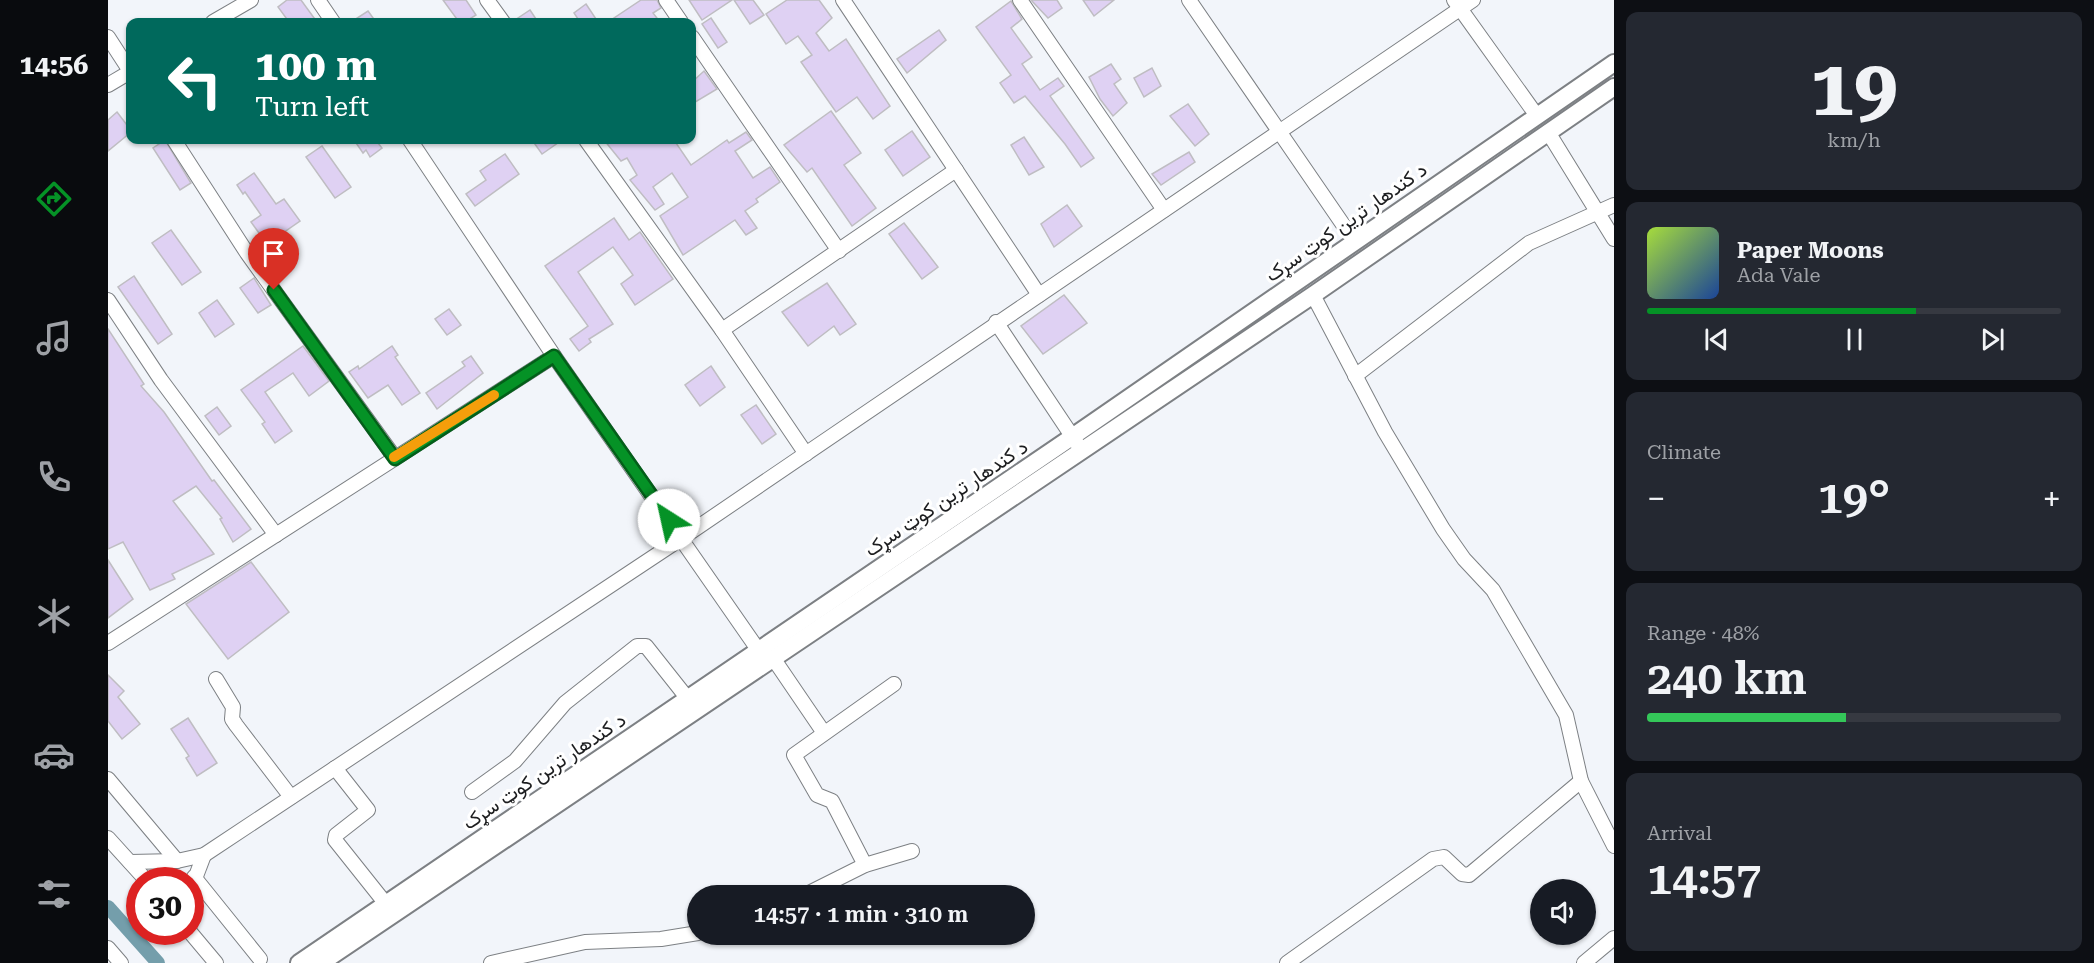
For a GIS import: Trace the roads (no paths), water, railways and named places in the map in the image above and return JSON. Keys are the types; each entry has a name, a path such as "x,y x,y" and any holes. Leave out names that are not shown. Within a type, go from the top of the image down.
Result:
{"main road":[{"name":"د کندهار ترين کوټ سړک","path":"321,963 1076,443 1354,242 1614,63"},
{"name":"د کندهار ترين کوټ سړک","path":"1076,443 1313,295 1614,87"},
{"name":"د کندهار ترين کوټ سړک","path":"298,963 688,699 766,655"}],"street":[{"path":"220,18 251,0"},
{"path":"318,0 330,18"},
{"path":"487,0 500,18"},
{"path":"666,0 678,18"},
{"path":"843,0 1040,295"},
{"path":"1020,0 1164,210"},
{"path":"129,862 177,861 204,855 806,454 996,322 1040,295 1279,132 1457,4 1473,0"},
{"path":"1193,1 1354,242"},
{"path":"1457,4 1537,116"},
{"path":"108,37 126,65"},
{"path":"696,43 839,251"},
{"path":"108,85 126,74"},
{"path":"1548,132 1614,239"},
{"path":"177,144 247,253 395,459"},
{"path":"414,144 554,356 682,538 824,733"},
{"path":"589,144 722,330 806,454"},
{"path":"722,330 956,170"},
{"path":"1355,376 1528,243 1614,205"},
{"path":"1313,295 1355,376 1443,529 1464,559 1493,590 1566,715 1581,781 1614,846"},
{"path":"108,300 161,380 276,535"},
{"path":"996,322 1076,443"},
{"path":"108,643 554,356"},
{"path":"472,792 515,761 565,703 637,646 646,646 688,699"},
{"path":"216,679 233,707 232,718 236,725 291,797"},
{"path":"865,865 832,801 817,795 795,759 796,752 894,684"},
{"path":"335,768 368,810 336,835 335,840 386,904"},
{"path":"108,778 177,861"},
{"path":"1287,963 1433,859 1444,857 1462,874 1469,875 1581,781"},
{"path":"108,838 134,867"},
{"path":"826,885 865,865 912,851"},
{"path":"199,867 204,855"},
{"path":"204,889 260,959"},
{"path":"491,963 585,942 661,939 687,935"},
{"path":"1584,963 1614,938"},
{"path":"201,945 216,963"},
{"path":"108,948 121,963"}],"waterway":[{"path":"108,907 158,963"}]}
